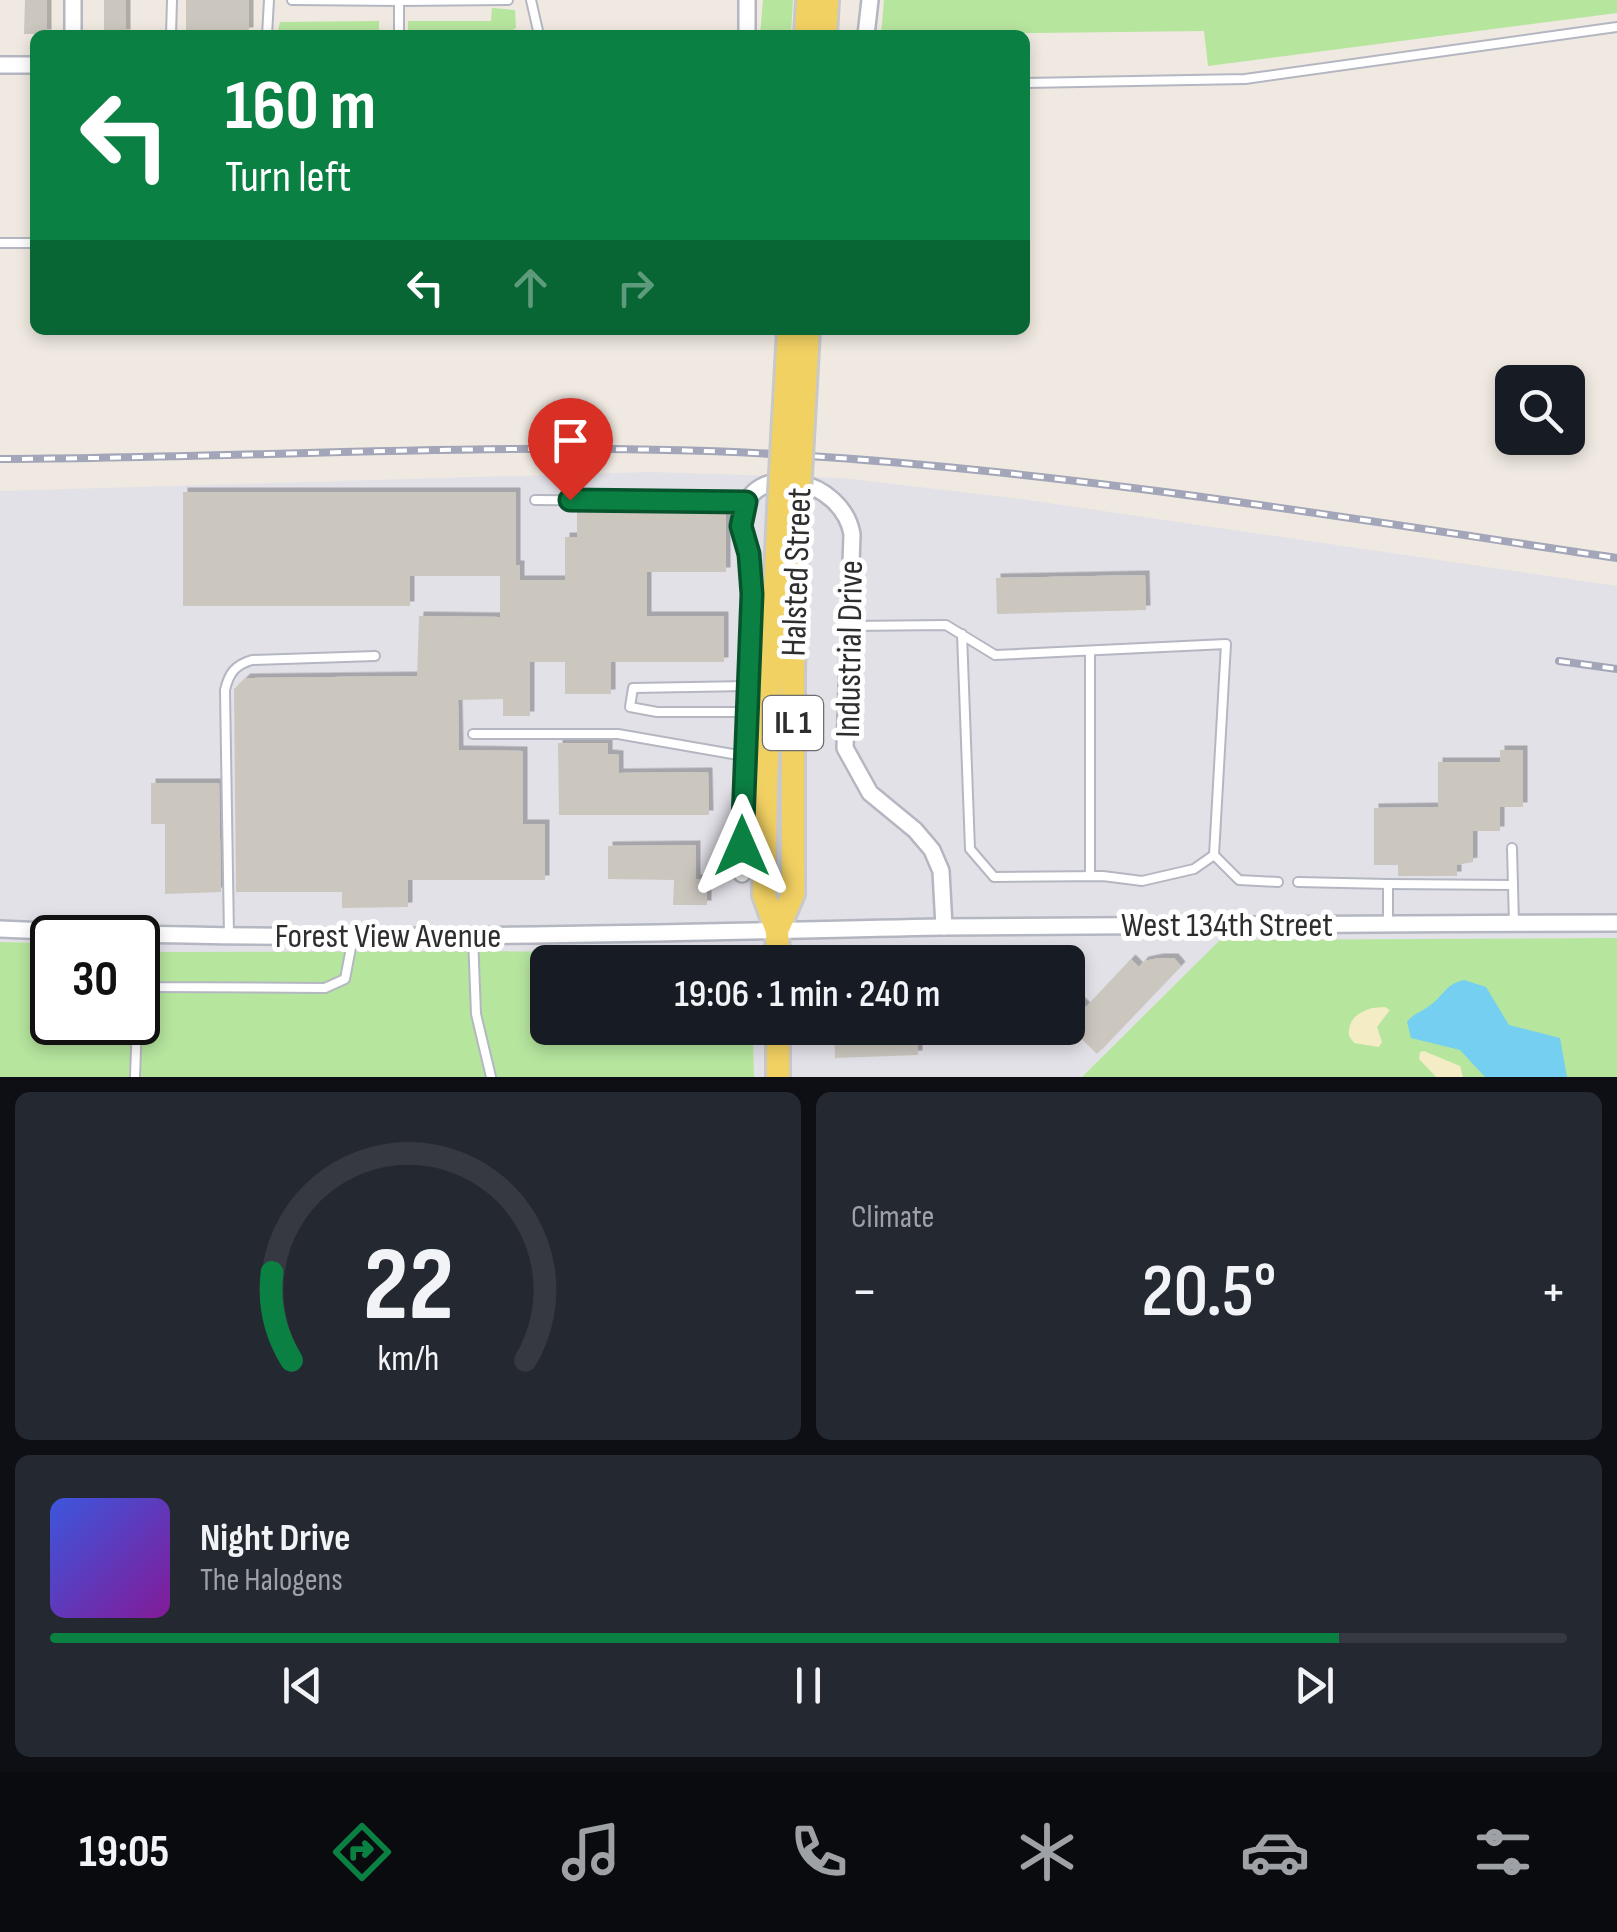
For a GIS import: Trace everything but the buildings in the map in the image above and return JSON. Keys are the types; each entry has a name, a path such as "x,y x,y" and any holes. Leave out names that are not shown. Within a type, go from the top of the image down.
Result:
{"main road":[{"path":"806,30 808,0"},
{"path":"825,30 827,0"},
{"name":"Halsted Street","path":"788,511 789,335"},
{"name":"Halsted Street","path":"777,945 777,930 764,895 766,766 807,335"},
{"path":"778,1045 778,1077"}],"street":[{"path":"74,0 74,30"},
{"path":"747,0 747,30"},
{"path":"867,30 870,0"},
{"path":"0,65 30,64"},
{"name":"Industrial Drive","path":"746,502 764,486 796,482 813,485 841,505 849,518 852,534 845,748 870,793 932,850 941,871 944,928"},
{"path":"742,874 752,572 741,526 746,502"},
{"name":"West 134th Street","path":"777,930 1617,923"},
{"name":"Forest View Avenue","path":"0,929 30,930"},
{"name":"Forest View Avenue","path":"160,936 473,936 777,930"}],"lane":[{"path":"171,30 172,0"},
{"path":"267,30 269,0"},
{"path":"292,0 508,0"},
{"path":"531,0 538,30"},
{"path":"398,30 399,1"},
{"path":"1030,83 1245,79 1617,27"},
{"path":"0,243 30,243"},
{"path":"534,500 746,502"},
{"path":"849,626 946,625 995,655 1226,644 1214,854 1239,880 1278,882"},
{"path":"962,634 970,849 994,877 1090,876 1142,881 1194,869 1214,854"},
{"path":"1090,651 1090,876"},
{"path":"229,936 225,690 231,672 252,660 375,656"},
{"path":"746,712 657,712 630,707 633,688 748,686"},
{"path":"473,734 618,734 744,756"},
{"path":"1512,848 1514,924"},
{"path":"1298,882 1513,885"},
{"path":"1388,884 1388,924"},
{"path":"160,987 325,988 345,979 353,936"},
{"path":"473,936 476,1014 492,1077"},
{"path":"135,1077 136,1045"}],"shaded area":[{"path":"650,472 843,478 1021,499 1617,586 1617,938 1220,941 1082,1077 754,1077 753,1045 1085,1045 1085,945 530,945 530,955 160,952 160,915 30,915 30,943 0,942 0,491"}],"green space":[{"path":"763,0 793,0 791,30 760,30"},
{"path":"884,0 1617,0 1617,13 1208,66 1204,31 881,30"},
{"path":"492,8 515,10 513,30 408,30 408,21 491,21"},
{"path":"379,21 379,30 278,30 280,22"},
{"path":"1617,938 1617,1077 1082,1077 1220,940"},
{"path":"0,942 30,943 30,1045 160,1045 160,952 530,951 530,1045 753,1045 754,1077 0,1077"}],"sand":[{"path":"1372,1008 1390,1010 1377,1027 1382,1042 1379,1047 1354,1043 1349,1036 1355,1018"},
{"path":"1424,1051 1460,1066 1463,1077 1436,1077 1419,1059"}],"water":[{"path":"1464,980 1486,987 1509,1025 1560,1038 1567,1077 1485,1077 1460,1050 1411,1038 1407,1022 1452,984"}],"railway":[{"path":"0,459 515,449 824,457 1122,487 1617,558"},
{"path":"1559,661 1617,669"}],"route":[{"path":"570,500 746,502 741,526 752,572 752,594 742,846"}]}
